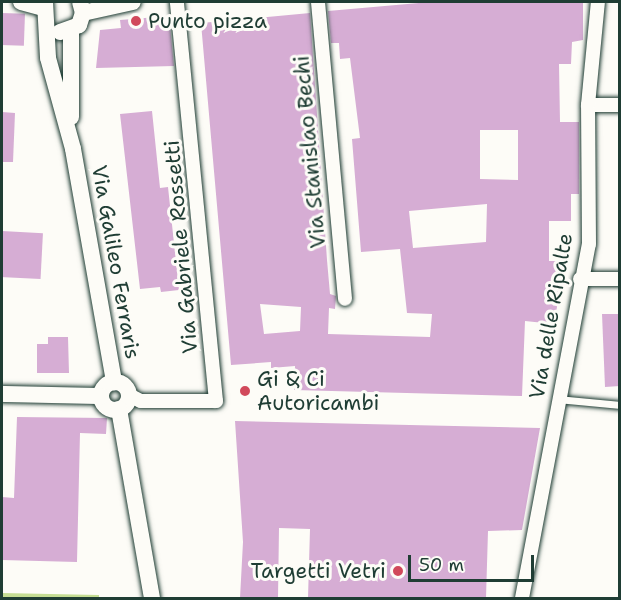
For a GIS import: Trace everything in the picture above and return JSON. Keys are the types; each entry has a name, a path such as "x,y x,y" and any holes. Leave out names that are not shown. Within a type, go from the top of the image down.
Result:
{"street":[{"path":"21,2 44,10 54,31 71,31 82,7 133,2"},
{"name":"Via Gabriele Rossetti","path":"124,402 216,401 177,2"},
{"name":"Via Stanislao Bechi","path":"318,2 345,298"},
{"name":"Via delle Ripalte","path":"522,598 580,279 589,244 588,105 598,2"},
{"name":"Via Galileo Ferraris","path":"44,10 48,58 73,149 114,382"},
{"name":"Via Galileo Ferraris","path":"71,31 73,149"},
{"path":"588,105 620,105"},
{"path":"580,279 620,279"},
{"name":"Via Galileo Ferraris","path":"101,396 105,386 114,382 125,386 124,402"},
{"path":"2,394 101,396 108,408 124,402 152,598"}],"lane":[{"path":"558,399 620,405"}],"green space":[{"path":"2,593 99,595 99,598 2,598"}],"building":[{"path":"430,2 583,2 583,40 572,42 571,64 559,64 560,122 579,122 579,194 571,194 571,221 549,221 549,261 563,261 561,284 554,324 525,321 522,396 294,390 295,366 271,368 271,362 231,365 201,23 310,13 330,294 336,296 335,309 329,308 328,334 430,337 432,314 407,313 400,249 361,252 352,139 360,138 350,58 340,59 339,43 331,43 328,11","holes":["480,130 518,130 518,180 480,179","487,204 486,242 413,248 409,211","260,304 301,307 300,331 264,334"]},
{"path":"2,13 25,14 24,46 2,45"},
{"path":"169,16 174,66 96,68 100,30 121,28 120,20"},
{"path":"152,111 160,188 168,187 179,290 161,292 160,287 140,289 120,114"},
{"path":"2,112 15,113 13,162 2,162"},
{"path":"2,231 43,233 41,279 2,277"},
{"path":"602,314 620,314 620,386 605,387"},
{"path":"48,337 68,337 69,373 37,373 37,344 48,344"},
{"path":"17,417 107,418 106,434 80,433 77,562 2,560 2,497 14,498"},
{"path":"235,421 540,428 522,530 488,531 486,598 308,598 310,529 279,528 278,598 240,598 243,542"}],"place":[{"name":"Punto pizza","path":"136,21"},
{"name":"Gi & Ci Autoricambi","path":"245,391"},
{"name":"Targetti Vetri","path":"398,571"}]}
